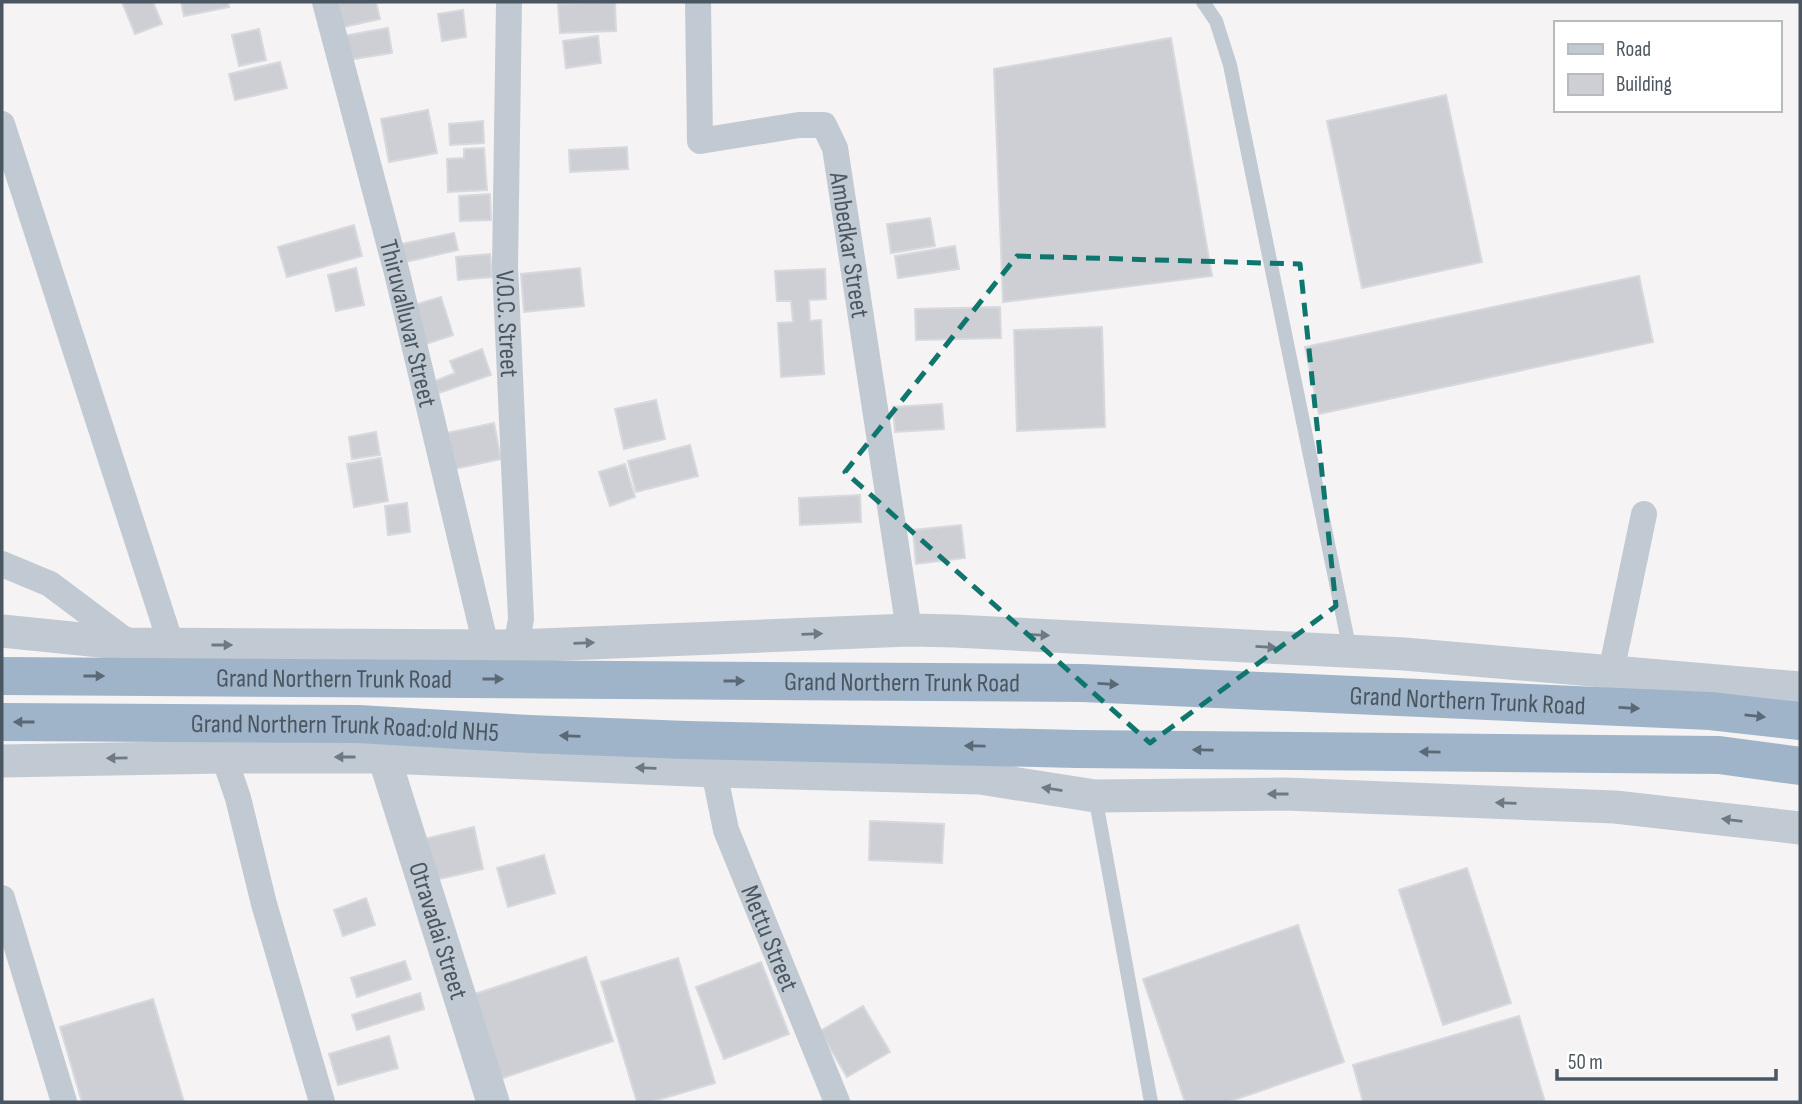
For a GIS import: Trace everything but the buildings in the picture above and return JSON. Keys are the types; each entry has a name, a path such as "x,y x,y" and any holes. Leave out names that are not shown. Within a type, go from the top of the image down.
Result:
{"highway":[{"name":"Grand Northern Trunk Road","path":"2,676 1083,683 1710,711 1800,722"},
{"name":"Grand Northern Trunk Road:old NH5","path":"2,722 358,724 687,740"},
{"name":"Grand Northern Trunk Road","path":"687,740 1077,749 1719,755 1800,766"}],"street":[{"name":"Thiruvalluvar Street","path":"324,2 501,646"},
{"name":"V.O.C. Street","path":"501,646 521,619 505,266 509,2"},
{"name":"Ambedkar Street","path":"698,2 700,141 799,125 824,125 835,148 909,629"},
{"path":"2,124 171,644"},
{"path":"1611,672 1644,514"},
{"path":"2,564 50,583 130,644"},
{"path":"2,631 130,644 501,646 909,629 1350,652 1800,688"},
{"path":"224,757 238,798 264,904 322,1102"},
{"path":"2,761 384,757 714,771 980,778 1095,796 1284,794 1615,807 1800,828"},
{"name":"Otravadai Street","path":"384,757 493,1102"},
{"name":"Mettu Street","path":"714,771 726,830 838,1102"},
{"path":"2,898 64,1102"}],"lane":[{"path":"1203,2 1216,21 1230,65 1350,652"},
{"path":"1095,796 1151,1102"}],"highlighted area":[{"path":"1017,256 1300,264 1336,606 1150,743 845,472"}]}
